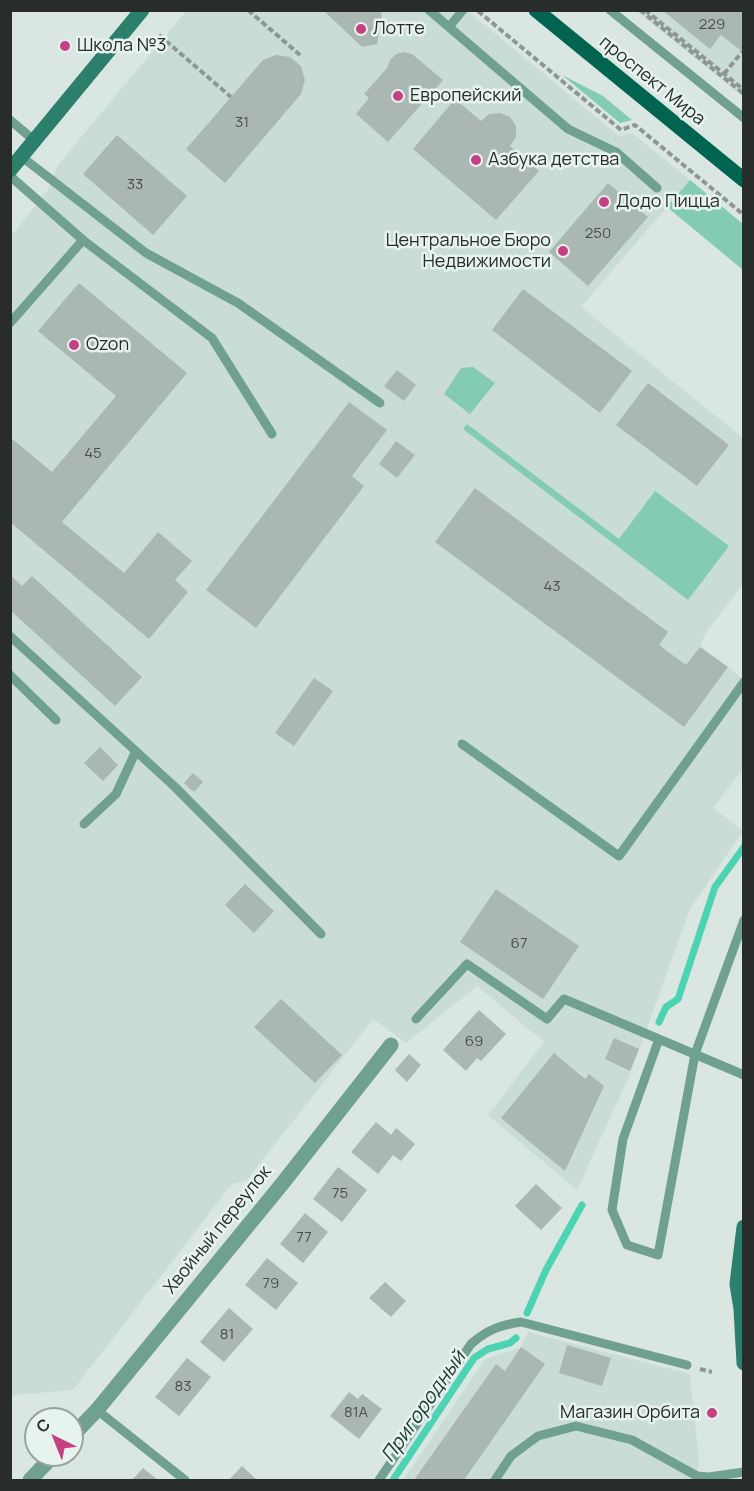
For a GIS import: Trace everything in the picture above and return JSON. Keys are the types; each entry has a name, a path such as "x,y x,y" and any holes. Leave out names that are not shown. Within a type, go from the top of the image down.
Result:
{"main road":[{"name":"проспект Мира","path":"536,10 744,180"}],"street":[{"path":"10,170 142,10"},
{"name":"Хвойный переулок","path":"84,1424 282,1184 391,1045"},
{"path":"744,1227 740,1284 744,1363"},
{"path":"30,1480 42,1467"}],"lane":[{"path":"429,10 568,129 616,152 657,188"},
{"path":"449,27 463,10"},
{"path":"610,10 744,118"},
{"path":"10,120 35,141"},
{"path":"22,157 146,253 238,303 380,403"},
{"path":"10,176 83,240 213,338 272,434"},
{"path":"10,323 83,240"},
{"path":"10,636 175,787 321,934"},
{"path":"10,675 56,720"},
{"path":"462,744 619,856 744,682"},
{"path":"84,824 116,794 136,751"},
{"path":"659,1039 623,1139 612,1210 627,1245 658,1255 695,1054 744,920"},
{"path":"416,1019 466,964 547,1019 564,999 744,1075"},
{"path":"380,1480 471,1344 485,1332 502,1324 521,1322 687,1365"},
{"path":"97,1410 185,1480"},
{"path":"495,1480 511,1456 538,1436 576,1426 632,1440 697,1476 710,1479 744,1472"}],"path":[{"path":"248,10 300,55"},
{"path":"477,10 621,130 635,125 744,215"},
{"path":"640,10 744,92"},
{"path":"645,10 723,76"},
{"path":"159,35 231,97"},
{"path":"711,91 742,52"}],"shaded area":[{"path":"186,11 468,11 619,136 632,133 690,180 581,307 743,438 743,584 707,631 700,646 743,679 743,769 713,808 743,831 690,909 631,1072 577,1190 488,1115 544,1042 477,986 406,1043 373,1019 247,1180 232,1184 73,1390 14,1395 11,1398 11,236 47,191 58,165"},
{"path":"636,11 743,11 743,97"},
{"path":"528,1332 690,1374 699,1461 697,1480 403,1480 485,1359 520,1348"}],"green space":[{"path":"562,75 603,96 632,120 620,123"},
{"path":"690,180 743,224 743,270 667,207"},
{"path":"473,367 495,383 470,414 444,394 461,368"},
{"path":"467,424 619,539 655,491 729,546 688,600 463,429"}],"building":[{"name":"Лотте","path":"323,10 378,10 382,14 377,44 362,47"},
{"path":"662,10 738,10 744,15 744,53 721,35 710,49"},
{"name":"Европейский","path":"404,52 412,54 443,80 388,142 356,114 369,98 364,94 387,68 390,60 396,54"},
{"path":"276,55 290,57 301,66 305,80 301,94 225,183 186,149 263,60"},
{"name":"Азбука детства","path":"455,99 481,121 489,114 500,113 510,117 516,126 516,137 510,146 539,171 496,220 413,149"},
{"path":"117,135 187,196 153,235 83,174"},
{"path":"608,183 648,217 588,286 549,252"},
{"path":"79,283 187,373 62,522 124,573 158,532 192,561 175,580 188,592 149,639 10,522 10,437 52,472 116,396 38,331"},
{"path":"523,289 632,371 600,413 492,330"},
{"path":"397,370 416,385 404,401 384,386"},
{"path":"648,383 729,445 697,486 616,425"},
{"path":"349,402 387,430 352,476 364,486 256,628 206,590"},
{"path":"396,441 415,455 397,478 379,464"},
{"path":"475,488 668,632 659,645 686,665 700,647 728,667 684,727 435,542"},
{"path":"10,575 22,586 32,576 142,677 115,706 10,610"},
{"path":"314,678 333,691 294,746 275,733"},
{"path":"100,747 118,765 103,781 84,763"},
{"path":"193,773 203,782 194,792 184,783"},
{"path":"245,884 274,911 254,933 225,905"},
{"path":"496,889 579,946 543,999 460,942"},
{"path":"281,999 342,1055 315,1083 254,1027"},
{"path":"479,1010 506,1034 481,1061 477,1058 466,1071 443,1050"},
{"path":"614,1038 639,1049 630,1071 605,1059"},
{"path":"554,1053 585,1079 589,1074 604,1086 565,1171 501,1118"},
{"path":"409,1054 421,1065 407,1082 395,1070"},
{"path":"376,1122 391,1135 396,1128 415,1144 401,1161 393,1155 378,1174 351,1152"},
{"path":"338,1167 367,1190 342,1222 313,1199"},
{"path":"536,1184 562,1208 541,1230 515,1206"},
{"path":"305,1213 328,1232 303,1263 280,1244"},
{"path":"267,1258 298,1283 276,1310 245,1285"},
{"path":"385,1282 406,1301 391,1317 369,1298"},
{"path":"229,1308 253,1329 224,1362 200,1342"},
{"path":"567,1345 611,1358 602,1386 559,1373"},
{"path":"521,1347 545,1364 464,1480 414,1480 496,1364 505,1371"},
{"path":"187,1358 211,1377 179,1416 155,1397"},
{"path":"349,1392 358,1399 362,1394 382,1409 359,1439 330,1416"},
{"path":"242,1466 257,1480 229,1480"},
{"path":"143,1468 158,1480 132,1480"}],"waterway":[{"name":"Пригородный","path":"659,1022 666,1007 678,999 715,887 744,847"},
{"name":"Пригородный","path":"527,1313 546,1270 582,1205"},
{"name":"Пригородный","path":"393,1480 474,1358 488,1349 510,1343 516,1338"}],"place":[{"name":"Лотте","path":"361,29"},
{"name":"Школа №3","path":"65,46"},
{"name":"Европейский","path":"398,96"},
{"name":"Азбука детства","path":"476,160"},
{"name":"Додо Пицца","path":"604,202"},
{"name":"Центральное Бюро Недвижимости","path":"563,251"},
{"name":"Ozon","path":"74,345"},
{"name":"Магазин Орбита","path":"712,1413"}]}
